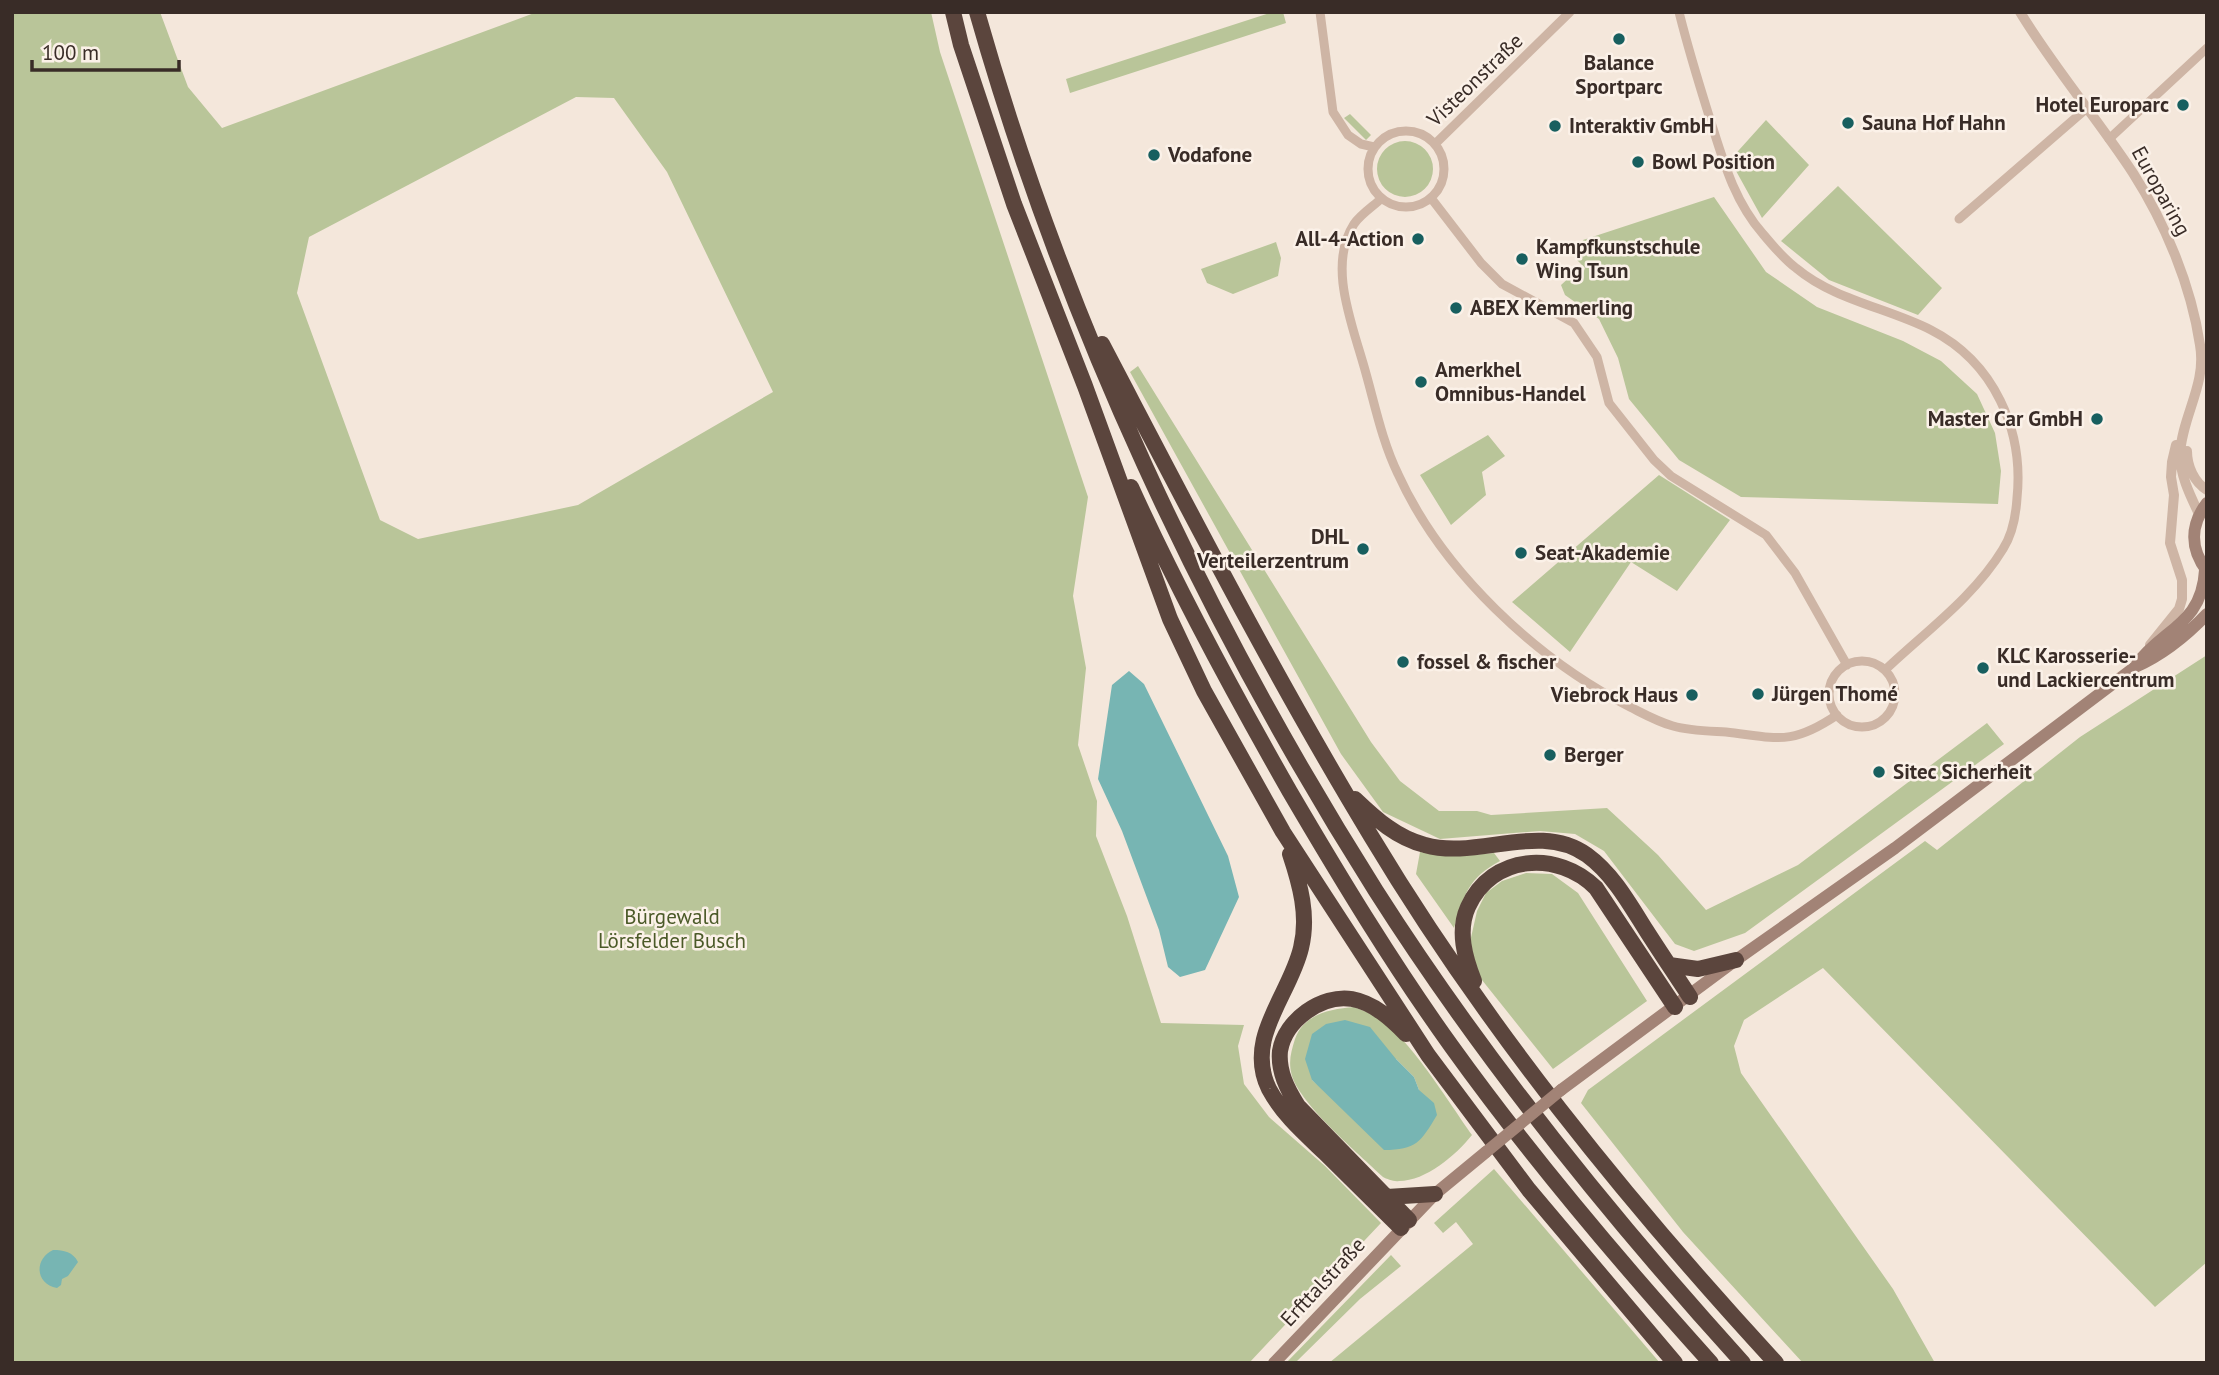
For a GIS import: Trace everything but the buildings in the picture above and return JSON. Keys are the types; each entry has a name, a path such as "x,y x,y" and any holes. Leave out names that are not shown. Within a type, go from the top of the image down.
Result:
{"highway":[{"path":"953,12 961,45 1014,204 1085,386 1170,620 1204,691 1283,832 1428,1055 1528,1190 1675,1363"},
{"path":"977,12 1027,170 1105,377 1173,526 1262,699 1377,891 1454,1005 1581,1175 1664,1275 1743,1363"},
{"path":"1070,283 1300,714 1371,837 1486,1009 1560,1109 1647,1217 1776,1363"},
{"path":"1085,386 1155,540 1235,696 1355,904 1452,1047 1519,1136 1710,1363"},
{"path":"1343,788 1386,827 1427,846 1461,849 1549,841 1586,854 1605,870 1619,888 1690,997"},
{"path":"1283,832 1299,881 1304,921 1301,949 1263,1039 1262,1066 1268,1086 1282,1111 1405,1224"},
{"path":"1486,1009 1475,985 1464,948 1463,934 1468,907 1494,875 1518,866 1540,863 1567,868 1587,879 1596,888 1675,1007"},
{"path":"1669,965 1698,969 1736,960"},
{"path":"1405,1224 1387,1197 1297,1106 1285,1086 1280,1049 1289,1031 1303,1013 1321,1003 1344,999 1364,1003 1392,1019 1428,1055"},
{"path":"1387,1197 1435,1194"}],"main road":[{"path":"2135,667 2145,654 2187,617 2201,593 2206,571 2195,551 2194,542 2199,514 2207,503"},
{"path":"2179,640 2207,614"},
{"path":"2135,667 2207,625"},
{"name":"Erfttalstraße","path":"1274,1363 1435,1194 1562,1090 1690,997 1736,960 1895,848 2135,667"}],"street":[{"path":"1320,12 1333,113 1348,135 1360,144 1374,147 1367,169 1368,180 1381,199 1401,208 1422,204 1431,198 1481,263 1502,284 1574,323 1597,357 1609,402 1654,460 1671,476 1766,536 1795,573 1847,665"},
{"name":"Visteonstraße","path":"1435,144 1570,12"},
{"path":"1679,12 1727,174 1761,233 1797,269 1828,288 1930,330 1954,344 1984,374 2000,398 2014,435 2019,479 2016,510 2005,547 1981,580 1885,670"},
{"name":"Europaring","path":"2020,12 2051,60 2134,174 2155,212 2187,291 2200,345 2202,364 2190,414"},
{"path":"2109,139 2207,48"},
{"path":"1959,219 2087,108"},
{"name":"Visteonstraße","path":"1374,147 1392,133 1404,130 1426,136 1435,144 1444,166 1439,189 1431,198"},
{"path":"1381,199 1355,223 1345,243 1342,263 1347,302 1388,450 1398,475 1423,521 1453,562 1497,610 1541,649 1605,694 1655,719 1676,727 1785,739 1811,732 1837,715"},
{"path":"2190,414 2186,456 2200,486 2207,490"},
{"path":"2190,414 2180,454 2182,476 2199,514"},
{"path":"2145,654 2179,609 2182,599 2182,580 2170,542 2174,495 2171,477 2179,433 2190,414"},
{"path":"1867,661 1885,670 1892,679 1895,700 1885,719 1876,725 1855,727 1837,715 1829,697 1830,688 1839,670 1847,665 1867,661"}],"green space":[{"name":"Bürgewald Lörsfelder Busch","path":"12,12 160,12 188,87 222,128 537,12 931,12 940,52 1088,497 1073,596 1086,668 1078,745 1097,801 1096,836 1127,916 1161,1023 1244,1025 1238,1046 1244,1084 1269,1117 1325,1166 1381,1223 1249,1363 12,1363","holes":["576,97 614,98 667,172 773,392 578,505 418,539 380,520 297,293 309,237"]},
{"path":"1273,12 1283,12 1286,23 1070,93 1066,79"},
{"path":"1350,114 1371,135 1366,140 1344,118"},
{"path":"1766,120 1809,165 1762,218 1730,160"},
{"path":"1405,141 1416,143 1425,149 1431,158 1431,180 1425,189 1416,195 1405,197 1394,195 1385,189 1379,180 1377,169 1379,158 1385,149 1394,143"},
{"path":"1838,186 1942,288 1918,315 1829,280 1781,241"},
{"path":"1714,197 1766,272 1817,307 1903,341 1941,361 1977,394 1995,433 2001,471 1998,504 1741,497 1679,460 1629,399 1618,358 1599,319 1565,295 1561,285 1572,275 1582,276 1585,268 1577,260 1583,240"},
{"path":"1276,242 1281,258 1278,276 1233,294 1207,283 1201,269"},
{"path":"1138,366 1371,742 1400,781 1439,811 1477,811 1491,815 1607,808 1658,855 1706,910 1798,865 1987,723 2004,744 1745,933 1694,951 1675,944 1604,851 1575,834 1540,831 1440,839 1383,812 1341,754 1130,372"},
{"path":"1488,435 1505,456 1482,472 1486,495 1451,525 1420,475"},
{"path":"1659,475 1730,520 1677,591 1631,562 1570,652 1512,602"},
{"path":"2207,655 2207,1262 2155,1307 1823,968 1744,1020 1734,1046 1741,1073 1893,1289 1935,1363 1803,1363 1683,1232 1581,1103 1588,1090 1925,841 1937,850 2080,737"},
{"path":"1420,852 1460,856 1494,853 1500,861 1489,867 1469,888 1454,928 1416,874"},
{"path":"1526,873 1552,874 1578,893 1647,1001 1553,1069 1478,975 1470,942 1477,911 1486,893 1502,881"},
{"path":"1354,1007 1374,1015 1400,1037 1427,1070 1472,1135 1440,1166 1420,1177 1397,1181 1383,1177 1318,1115 1292,1076 1290,1057 1299,1031 1311,1018 1319,1014","holes":["1396,1059 1414,1077 1419,1090 1337,1102 1312,1080"]},
{"path":"1494,1169 1660,1363 1329,1363 1473,1244 1456,1222 1443,1233 1434,1223"},
{"path":"1391,1255 1401,1266 1360,1299 1295,1363 1286,1363"}],"water":[{"path":"1129,671 1144,684 1228,856 1239,897 1205,970 1180,977 1168,967 1159,930 1122,831 1098,779 1112,685"},
{"path":"1345,1020 1370,1027 1414,1077 1419,1090 1434,1103 1437,1115 1422,1138 1411,1146 1384,1150 1312,1080 1305,1059 1312,1034 1326,1024"},
{"path":"53,1250 68,1252 78,1262 57,1288 44,1282 40,1271 43,1259"}],"place":[{"name":"Balance Sportparc","path":"1619,39"},
{"name":"Hotel Europarc","path":"2183,105"},
{"name":"Sauna Hof Hahn","path":"1848,123"},
{"name":"Interaktiv GmbH","path":"1555,126"},
{"name":"Vodafone","path":"1154,155"},
{"name":"Bowl Position","path":"1638,162"},
{"name":"All-4-Action","path":"1418,239"},
{"name":"Kampfkunstschule Wing Tsun","path":"1522,259"},
{"name":"ABEX Kemmerling","path":"1456,308"},
{"name":"Amerkhel Omnibus-Handel","path":"1421,382"},
{"name":"Master Car GmbH","path":"2097,419"},
{"name":"DHL Verteilerzentrum","path":"1363,549"},
{"name":"Seat-Akademie","path":"1521,553"},
{"name":"fossel & fischer","path":"1403,662"},
{"name":"KLC Karosserie- und Lackiercentrum","path":"1983,668"},
{"name":"Jürgen Thomé","path":"1758,694"},
{"name":"Viebrock Haus","path":"1692,695"},
{"name":"Berger","path":"1550,755"},
{"name":"Sitec Sicherheit","path":"1879,772"}]}
